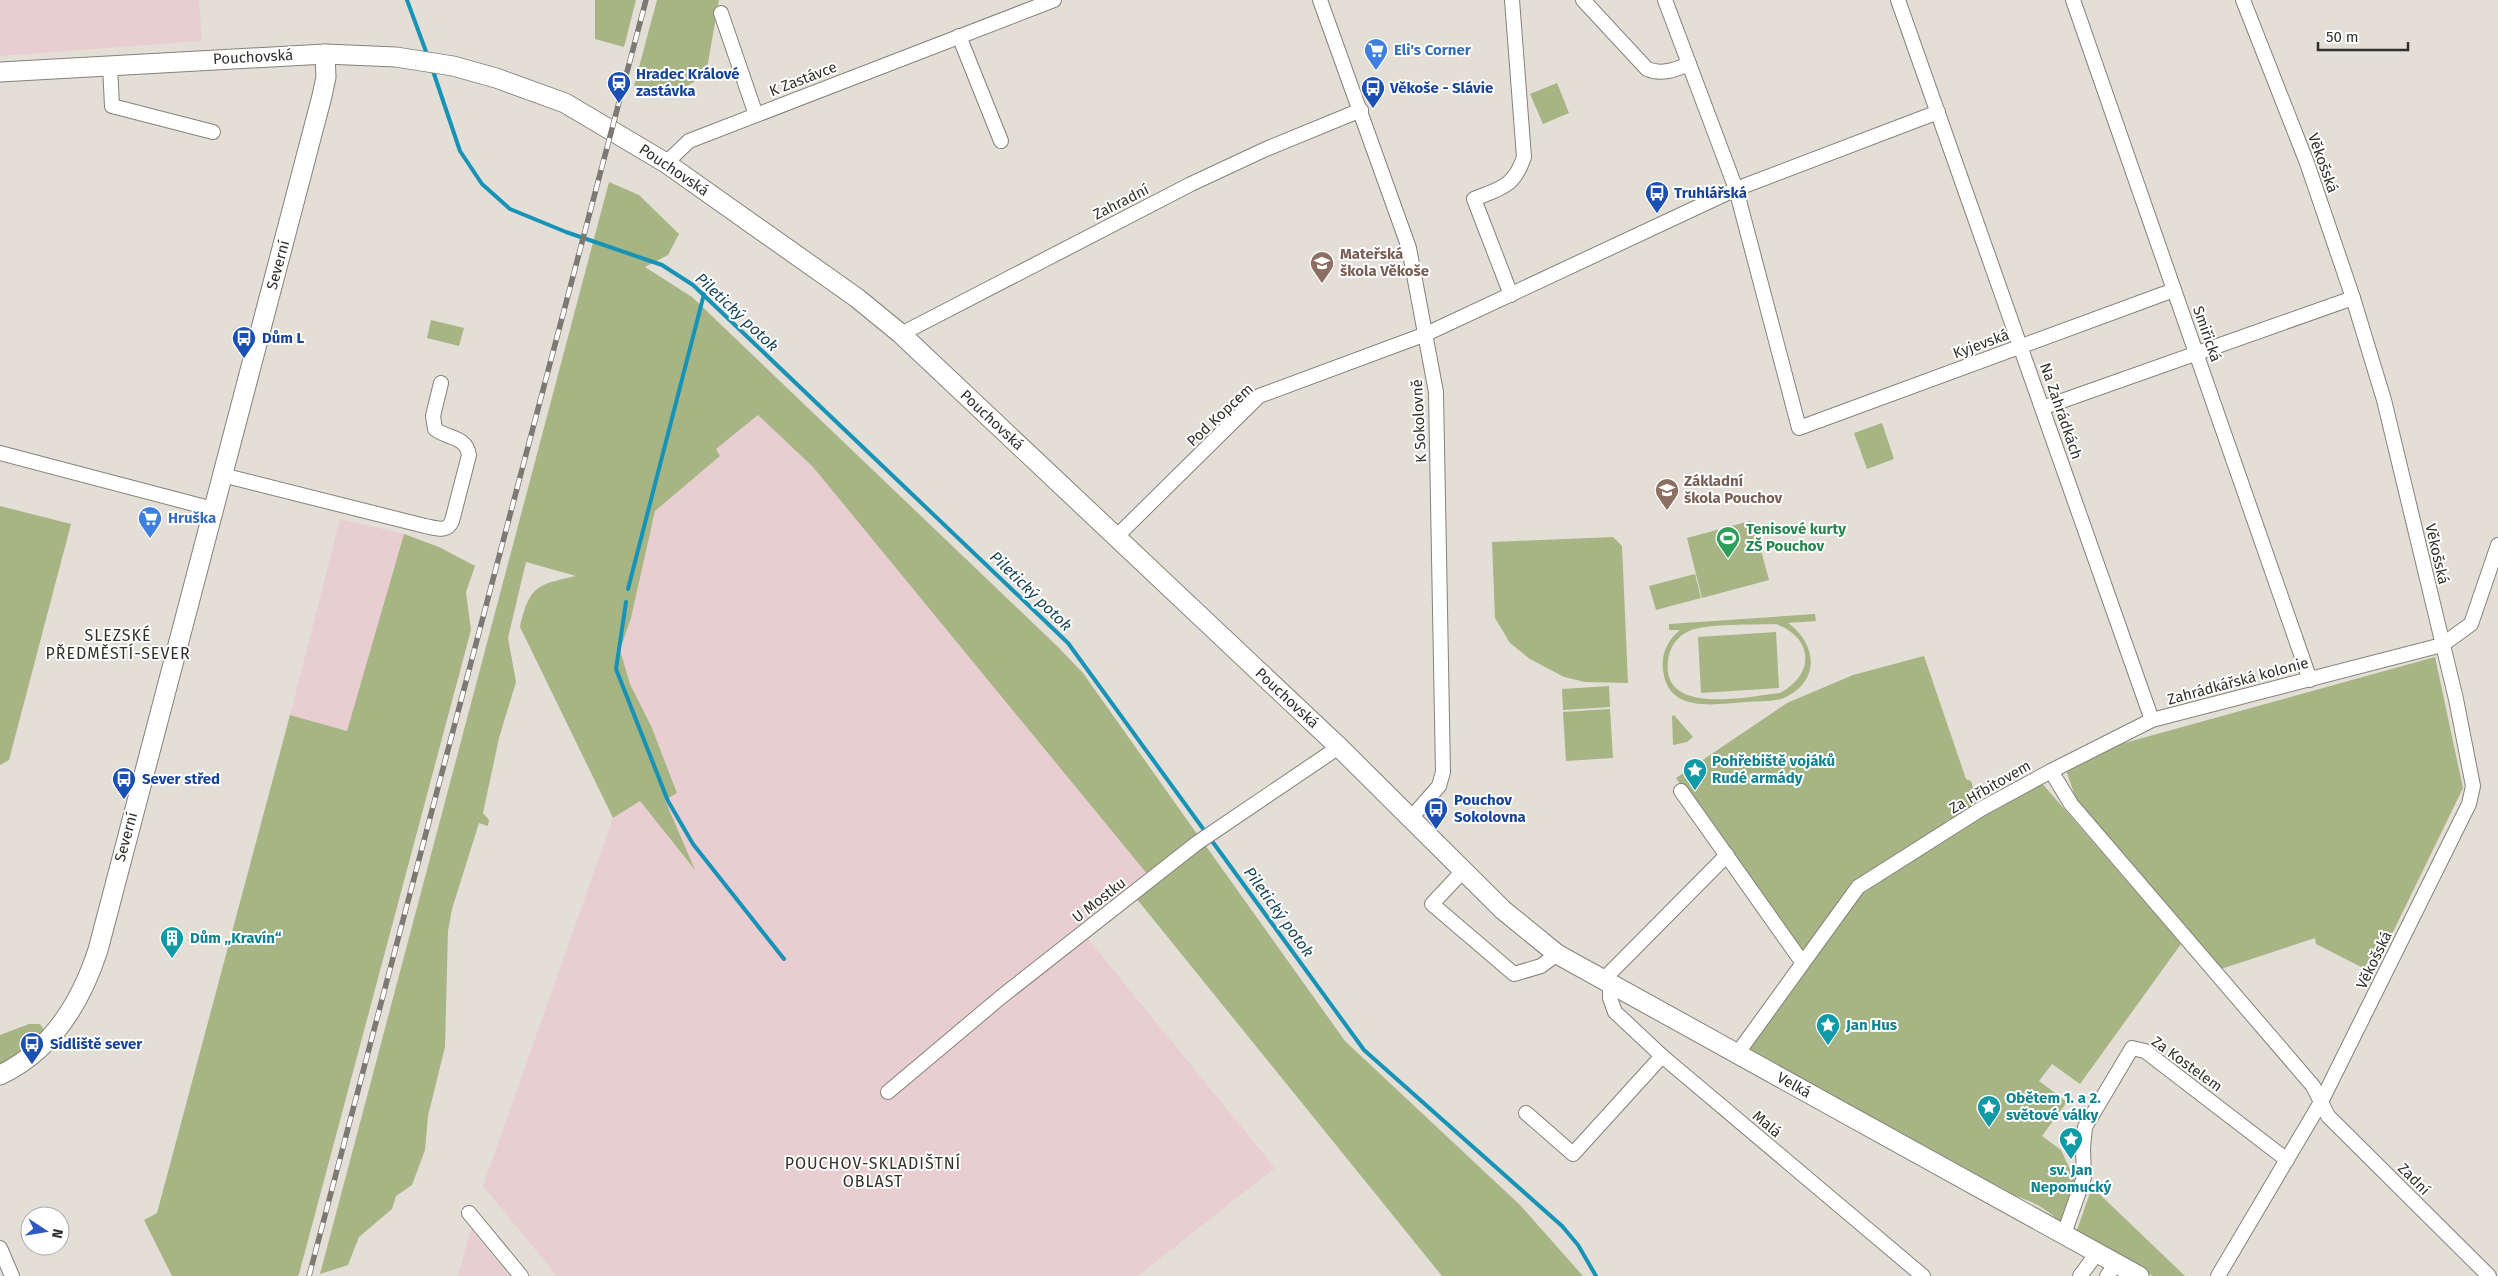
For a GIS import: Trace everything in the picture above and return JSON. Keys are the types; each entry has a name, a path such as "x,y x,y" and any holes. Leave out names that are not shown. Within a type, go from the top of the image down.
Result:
{"street":[{"name":"K Zastávce","path":"666,163 688,141 1053,0"},
{"name":"K Sokolovně","path":"1320,0 1409,248 1436,392 1443,772 1439,786 1411,818"},
{"path":"1511,295 1474,198 1504,186 1518,175 1524,157 1512,0"},
{"path":"1665,0 1736,189"},
{"name":"Na Zahrádkách","path":"1898,0 2152,720"},
{"name":"Smiřická","path":"2073,0 2310,680"},
{"name":"Věkošská","path":"2243,0 2307,163 2353,298 2384,400 2473,786 2472,794 2322,1102"},
{"path":"1585,2 1647,69 1668,71 1689,64"},
{"path":"721,13 756,115"},
{"path":"959,36 1001,141"},
{"name":"Pouchovská","path":"0,72 325,54 401,58 453,66 521,85 565,103 666,163 857,298 901,334 1338,747 1503,910 1558,954 1606,982"},
{"name":"Severní","path":"0,1075 34,1053 60,1025 78,999 92,969 322,96 326,77 325,54"},
{"path":"110,66 112,106 213,132"},
{"name":"Zahradní","path":"901,334 1191,184 1266,149 1361,110"},
{"path":"1426,334 1736,189 1938,112"},
{"name":"Kyjevská","path":"1736,189 1799,428 2174,290"},
{"path":"2042,408 2353,298"},
{"name":"Pod Kopcem","path":"1116,537 1259,396 1426,334"},
{"path":"222,475 425,526 445,529 450,526 452,521 470,454 464,441 435,430 432,416 441,383"},
{"path":"0,453 213,509"},
{"path":"2442,646 2471,624 2498,545"},
{"name":"Zahrádkářská kolonie","path":"2051,771 2152,720 2442,646"},
{"name":"U Mostku","path":"888,1092 1008,992 1197,843 1338,747"},
{"name":"Za Hřbitovem","path":"1737,1054 1858,887 1981,809 2051,771 2071,804 2313,1086 2322,1102"},
{"path":"1682,791 1802,962"},
{"path":"1606,982 1727,855"},
{"path":"1463,871 1432,904 1514,974 1541,966 1558,954"},
{"name":"Velká","path":"1606,982 2064,1234 2097,1253 2112,1270 2139,1276"},
{"name":"Malá","path":"1606,982 1615,1012 1662,1056 1923,1276"},
{"name":"Za Kostelem","path":"2064,1234 2084,1177 2082,1148 2085,1128 2132,1048 2140,1048 2287,1160"},
{"path":"1526,1113 1573,1154 1662,1056"},
{"path":"2218,1276 2322,1102"},
{"name":"Zadní","path":"2322,1102 2328,1116 2489,1276"},
{"path":"469,1213 522,1276"},
{"path":"0,1248 12,1276"},
{"path":"2080,1276 2097,1253"}],"shaded area":[{"path":"0,0 199,0 202,41 0,56"},
{"path":"758,415 813,467 1148,875 1080,929 1275,1168 1138,1276 557,1276 483,1186 613,818 640,801 693,868 665,799 677,792 652,728 630,684 620,650 631,618 655,511 720,456 715,449"},
{"path":"340,519 404,534 347,731 290,715"},
{"path":"471,1228 509,1276 458,1276"}],"green space":[{"path":"595,0 636,0 624,47 595,39"},
{"path":"657,0 719,0 706,74 673,95 634,86"},
{"path":"1557,83 1569,113 1543,124 1530,94"},
{"path":"609,182 639,195 679,234 668,255 645,267 692,297 1058,647 1083,673 1197,834 1148,875 813,467 758,415 716,449 720,456 655,511 631,618 620,650 630,684 652,728 677,793 665,800 695,870 640,801 613,818 520,627 527,603 537,589 552,582 576,576 526,562 508,638 516,682 499,738 483,813 489,820 488,826 479,823 452,909 448,931 445,1047 428,1116 425,1150 412,1185 396,1196 392,1209 359,1237 348,1265 320,1274"},
{"path":"431,320 464,328 459,346 427,338"},
{"path":"1882,423 1894,459 1867,469 1854,433"},
{"path":"0,506 71,524 9,760 0,765"},
{"name":"Tenisové kurty ZŠ Pouchov","path":"1750,521 1754,524 1769,580 1702,598 1687,538"},
{"path":"404,534 439,547 475,566 466,592 471,630 299,1274 298,1276 172,1276 144,1220 157,1213 290,715 347,731"},
{"path":"1613,537 1622,546 1628,683 1585,682 1564,677 1530,659 1510,643 1495,618 1492,542"},
{"path":"1695,574 1701,598 1656,610 1649,586"},
{"path":"1815,614 1816,621 1788,623 1805,641 1811,662 1809,672 1804,682 1796,691 1780,699 1721,704 1695,703 1683,700 1674,694 1667,684 1663,670 1663,658 1666,647 1680,630 1669,630 1669,624","holes":["1776,624 1789,630 1798,638 1803,647 1804,667 1799,677 1780,693 1729,699 1692,697 1678,690 1670,679 1668,661 1670,652 1677,639 1689,631 1697,628 1719,626"]},
{"path":"1776,632 1779,688 1701,693 1698,637"},
{"path":"1924,656 1966,779 1971,781 1978,803 1952,820 1946,821 1948,826 1849,888 1803,950 1797,950 1676,778 1787,703 1853,675"},
{"path":"2435,657 2463,788 2373,973 2316,944 2315,938 2221,969 2080,811 2066,770 2110,747"},
{"path":"1609,686 1610,707 1563,710 1562,689"},
{"path":"1610,709 1613,758 1566,761 1563,712"},
{"path":"1674,715 1693,737 1687,742 1673,745 1672,716"},
{"path":"2040,781 2181,944 2080,1084 2052,1064 2039,1081 2067,1102 2042,1136 2061,1150 2075,1180 2060,1222 2048,1211 2034,1203 2004,1193 1750,1052 1752,1042 1862,890"},
{"path":"1203,842 1345,1041 1520,1205 1583,1276 1442,1276 1136,898"},
{"path":"29,1024 40,1024 44,1030 22,1051 0,1065 0,1035"},
{"path":"2092,1187 2185,1276 2153,1276 2076,1233"}],"waterway":[{"name":"Piletický potok","path":"407,0 428,57"},
{"name":"Piletický potok","path":"432,68 460,151 482,184 510,209 566,232 662,265 693,285 1068,643 1364,1050 1562,1226 1578,1245 1596,1276"},
{"path":"628,589 704,294"},
{"path":"626,602 616,669 668,801 693,844 784,959"}],"railway":[{"path":"309,1276 646,0"}],"place":[{"name":"Eli's Corner","path":"1376,71"},
{"name":"Hradec Králové zastávka","path":"619,104"},
{"name":"Věkoše - Slávie","path":"1373,109"},
{"name":"Truhlářská","path":"1657,214"},
{"name":"Mateřská škola Věkoše","path":"1322,284"},
{"name":"Dům L","path":"244,359"},
{"name":"Základní škola Pouchov","path":"1667,511"},
{"name":"Hruška","path":"150,539"},
{"name":"Tenisové kurty ZŠ Pouchov","path":"1728,559"},
{"name":"Pohřebiště vojáků Rudé armády","path":"1695,791"},
{"name":"Sever střed","path":"124,800"},
{"name":"Pouchov Sokolovna","path":"1436,830"},
{"name":"Dům „Kravín“","path":"172,959"},
{"name":"Jan Hus","path":"1828,1046"},
{"name":"Sídliště sever","path":"32,1065"},
{"name":"Obětem 1. a 2. světové války","path":"1989,1128"},
{"name":"sv. Jan Nepomucký","path":"2071,1160"}],"district":[{"name":"SLEZSKÉ PŘEDMĚSTÍ-SEVER","path":"118,644"},
{"name":"POUCHOV-SKLADIŠTNÍ OBLAST","path":"873,1172"}]}
